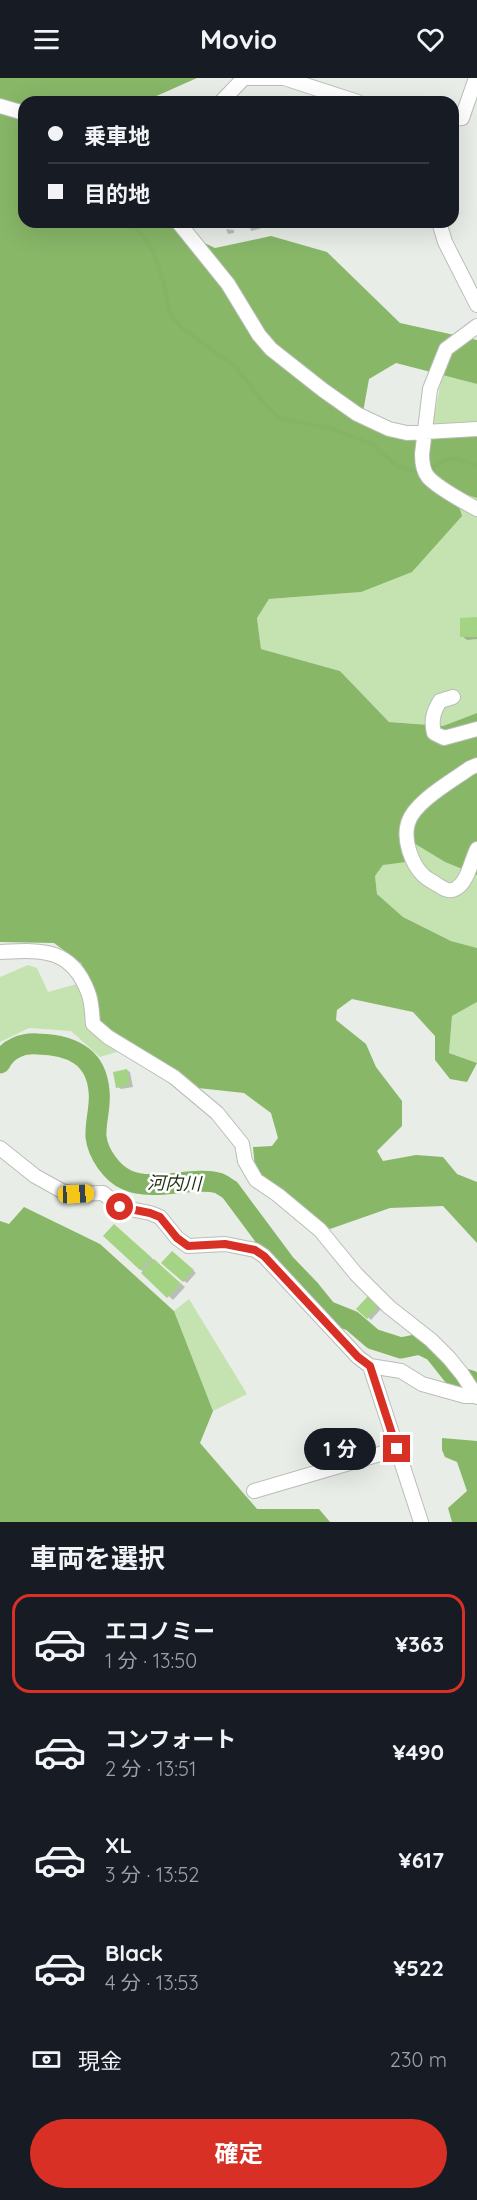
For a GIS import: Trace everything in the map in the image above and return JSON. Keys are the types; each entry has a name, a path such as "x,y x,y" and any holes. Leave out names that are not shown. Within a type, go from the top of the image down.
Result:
{"street":[{"path":"227,96 244,78 284,78 340,96"},
{"path":"459,118 462,118 476,78"},
{"path":"0,106 18,111"},
{"path":"183,228 228,284 270,349 357,414 389,429 407,433 477,429"},
{"path":"441,228 445,242 477,304"},
{"path":"477,326 446,350 430,389 422,462 427,476 458,500 477,509"},
{"path":"453,697 440,701 436,708 431,723 434,734 444,738 477,729"},
{"path":"477,765 429,797 413,812 407,824 407,839 413,861 424,876 446,890 453,890 462,884 477,849"},
{"path":"0,952 38,951 56,954 74,967 89,993 93,1024 108,1037 174,1077 217,1113 242,1144 245,1161 256,1180 320,1230 356,1274 389,1307 431,1340 462,1374 474,1394 465,1396 422,1384 401,1371 370,1366 358,1357 264,1256 255,1250 225,1244 188,1246 177,1238 160,1217 120,1207 103,1193 76,1194 62,1191 34,1176 0,1148"},
{"path":"370,1366 421,1522"},
{"path":"254,1491 397,1449"}],"green space":[{"path":"0,78 197,78 156,96 18,96 18,228 173,228 215,248 271,236 327,252 400,323 477,340 477,384 396,363 369,379 363,412 393,436 477,437 477,498 454,491 462,516 412,572 361,592 269,599 257,618 261,649 340,671 389,722 443,726 477,713 477,875 445,862 412,842 406,862 383,865 375,876 377,894 403,917 451,941 477,948 477,1002 452,1016 449,1053 477,1063 467,1082 450,1079 435,1060 435,1036 413,1012 352,999 337,1010 336,1020 366,1044 376,1067 402,1101 402,1126 377,1151 383,1161 416,1155 443,1157 457,1174 477,1182 477,1243 443,1206 390,1208 330,1229 269,1182 255,1168 253,1147 272,1146 278,1138 271,1113 244,1093 198,1088 163,1062 100,1023 97,997 81,963 54,943 0,942"},
{"path":"442,375 477,384 477,434 430,438"},
{"path":"454,491 477,498 477,713 443,726 389,722 340,671 261,649 257,618 269,599 361,592"},
{"path":"412,842 445,862 477,875 477,948 451,941 403,917 377,894 375,876 383,865"},
{"path":"28,965 37,968 48,992 77,984 84,998 87,1026 117,1052 100,1057 71,1031 29,1028 0,1042 0,977"},
{"path":"477,1002 477,1063 449,1053 452,1016"},
{"path":"24,1207 100,1244 174,1311 213,1411 200,1443 257,1509 319,1509 330,1522 0,1522 0,1221 9,1224"},
{"path":"189,1299 247,1394 213,1411 174,1311"},
{"path":"442,1438 477,1441 477,1522 452,1522 448,1508 467,1491 457,1462 445,1457 442,1450"}],"building":[{"path":"477,617 477,637 460,637 460,618"},
{"path":"127,1069 130,1085 116,1088 113,1072"},
{"path":"114,1224 152,1258 140,1270 103,1236"},
{"path":"172,1251 194,1270 183,1282 161,1263"},
{"path":"154,1259 181,1284 167,1298 141,1273"},
{"path":"368,1296 379,1306 367,1319 356,1309"}],"waterway":[{"path":"136,228 153,251 164,283 169,312 181,327 237,368 264,404 280,418 333,429 372,444 397,466 414,471 420,470"},
{"path":"428,469 447,460 455,459 477,466"},
{"name":"河内川","path":"0,1063 16,1047 27,1044 61,1047 79,1054 93,1069 97,1079 99,1097 97,1143 102,1156 116,1173 127,1180 149,1185 197,1181 221,1184 230,1190 285,1264 327,1311 352,1321 373,1339 401,1348 420,1344 434,1351 453,1375 471,1381 477,1386"}],"route":[{"path":"120,1207 160,1217 177,1238 188,1246 225,1244 255,1250 264,1256 358,1357 370,1366 397,1449"}]}
